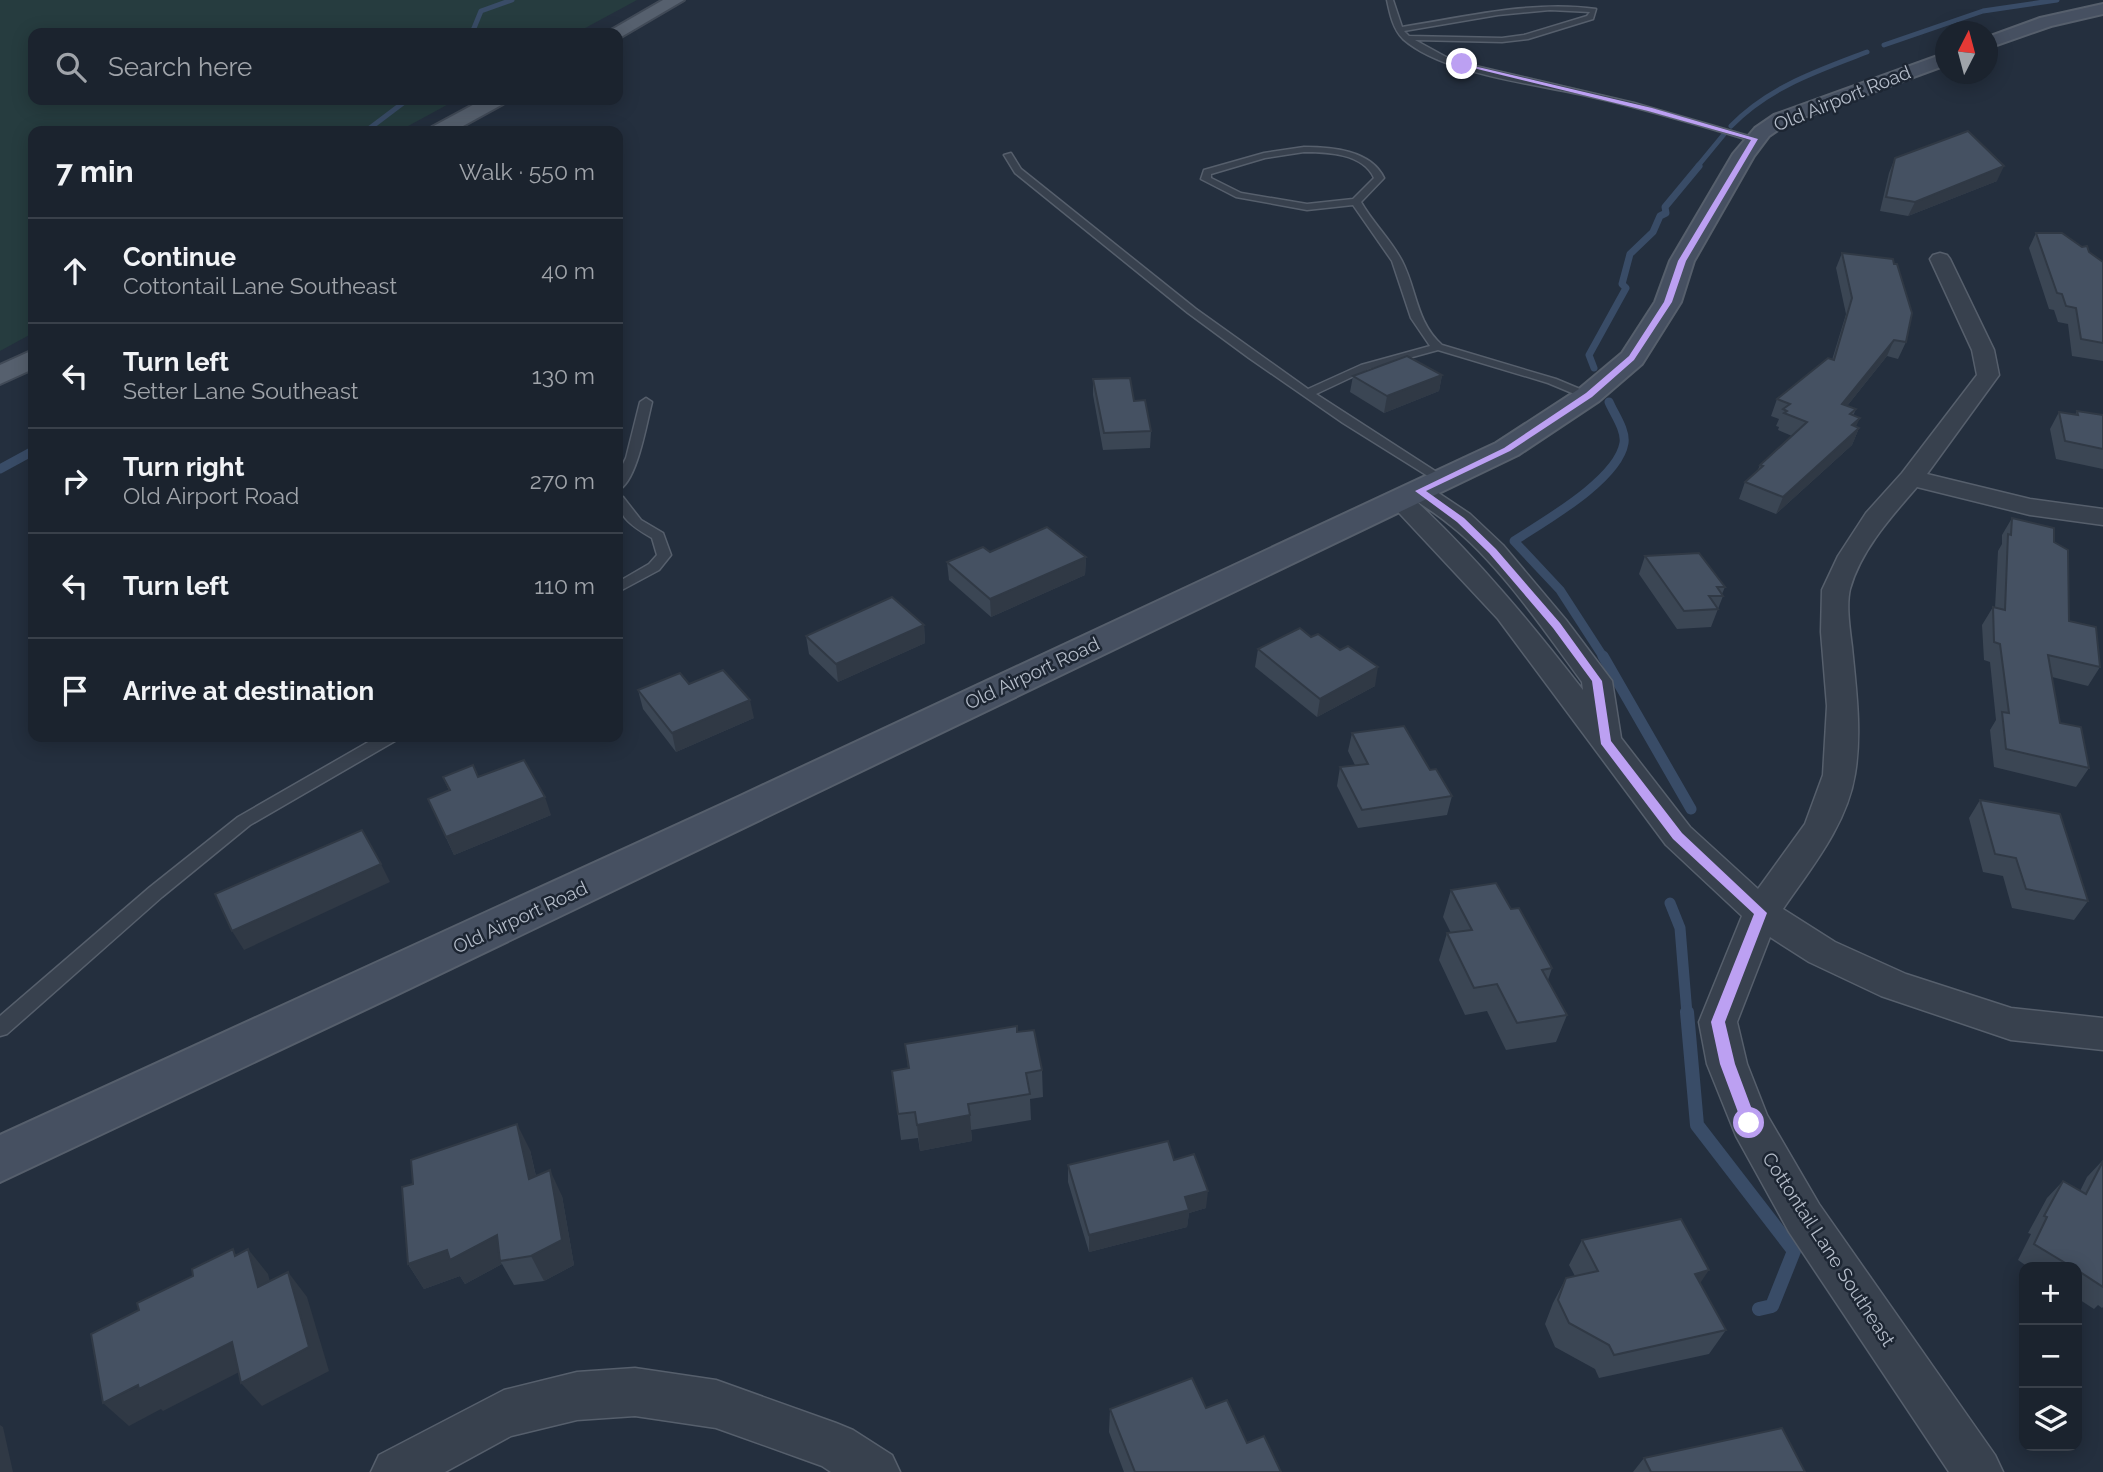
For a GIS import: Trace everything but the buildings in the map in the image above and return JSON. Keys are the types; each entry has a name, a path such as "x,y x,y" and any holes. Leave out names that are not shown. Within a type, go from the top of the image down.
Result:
{"main road":[{"path":"623,29 676,0"},
{"path":"448,126 487,105"},
{"path":"0,376 28,361"}],"street":[{"path":"1998,39 2046,22 2103,9"},
{"name":"Old Airport Road","path":"0,1159 514,921 913,729 1507,450 1588,396 1632,358 1668,302 1682,261 1755,139 1781,119 1935,62"},
{"name":"Cottontail Lane Southeast","path":"1940,259 1983,350 1988,375 1911,478 1875,519 1852,556 1836,590 1836,632 1842,706 1839,775 1820,828 1760,913 1718,1022 1727,1064 1749,1123 1804,1218 1978,1472"},
{"path":"1911,478 1977,496 2068,514 2103,517"},
{"path":"1421,490 1436,534 1508,613 1678,836 1760,913 1822,952 1894,985 2011,1024 2103,1034"},
{"path":"396,1472 503,1414 577,1396 635,1392 716,1404 836,1447 875,1472"}],"lane":[{"path":"1390,0 1406,38 1424,50 1462,64 1650,109 1755,139"},
{"path":"1400,29 1508,5 1554,2 1580,5 1594,10 1590,17 1525,37 1485,41 1406,38"},
{"path":"1343,150 1368,163 1378,174 1378,178 1356,202 1307,207 1239,195 1206,179 1207,172 1283,151 1343,150"},
{"path":"1008,155 1018,171 1192,311 1402,456 1421,490"},
{"path":"1356,202 1397,261 1420,329 1438,347 1552,381 1588,396"},
{"path":"1309,393 1365,366 1438,347"},
{"path":"623,476 632,458 646,401"},
{"path":"623,506 636,523 658,536 664,555 654,568 623,585"},
{"path":"0,1028 156,892 244,821 380,742"}],"green space":[{"path":"0,0 637,0 585,28 28,28 28,105 447,105 408,126 28,126 28,336 0,351"}],"waterway":[{"path":"474,28 481,11 512,0"},
{"path":"1884,45 1983,11 2057,0"},
{"path":"1731,126 1778,90 1812,73 1867,52"},
{"path":"373,126 400,105"},
{"path":"1697,167 1725,133"},
{"path":"1594,368 1589,355 1626,288 1622,284 1630,254 1653,232 1660,216 1666,213 1665,207 1699,166"},
{"path":"1604,658 1560,590 1514,541 1578,499 1619,457 1624,438 1609,402"},
{"path":"0,469 28,454"},
{"path":"1603,656 1691,809"},
{"path":"1670,903 1680,928 1687,1014"},
{"path":"1687,1012 1697,1125 1794,1251 1772,1306 1759,1309"}],"route":[{"path":"1462,64 1650,109 1755,139 1682,261 1668,302 1632,358 1589,395 1507,450 1419,491 1461,520 1493,551 1556,626 1597,681 1605,741 1678,836 1760,913 1718,1022 1727,1064 1749,1123"}]}
